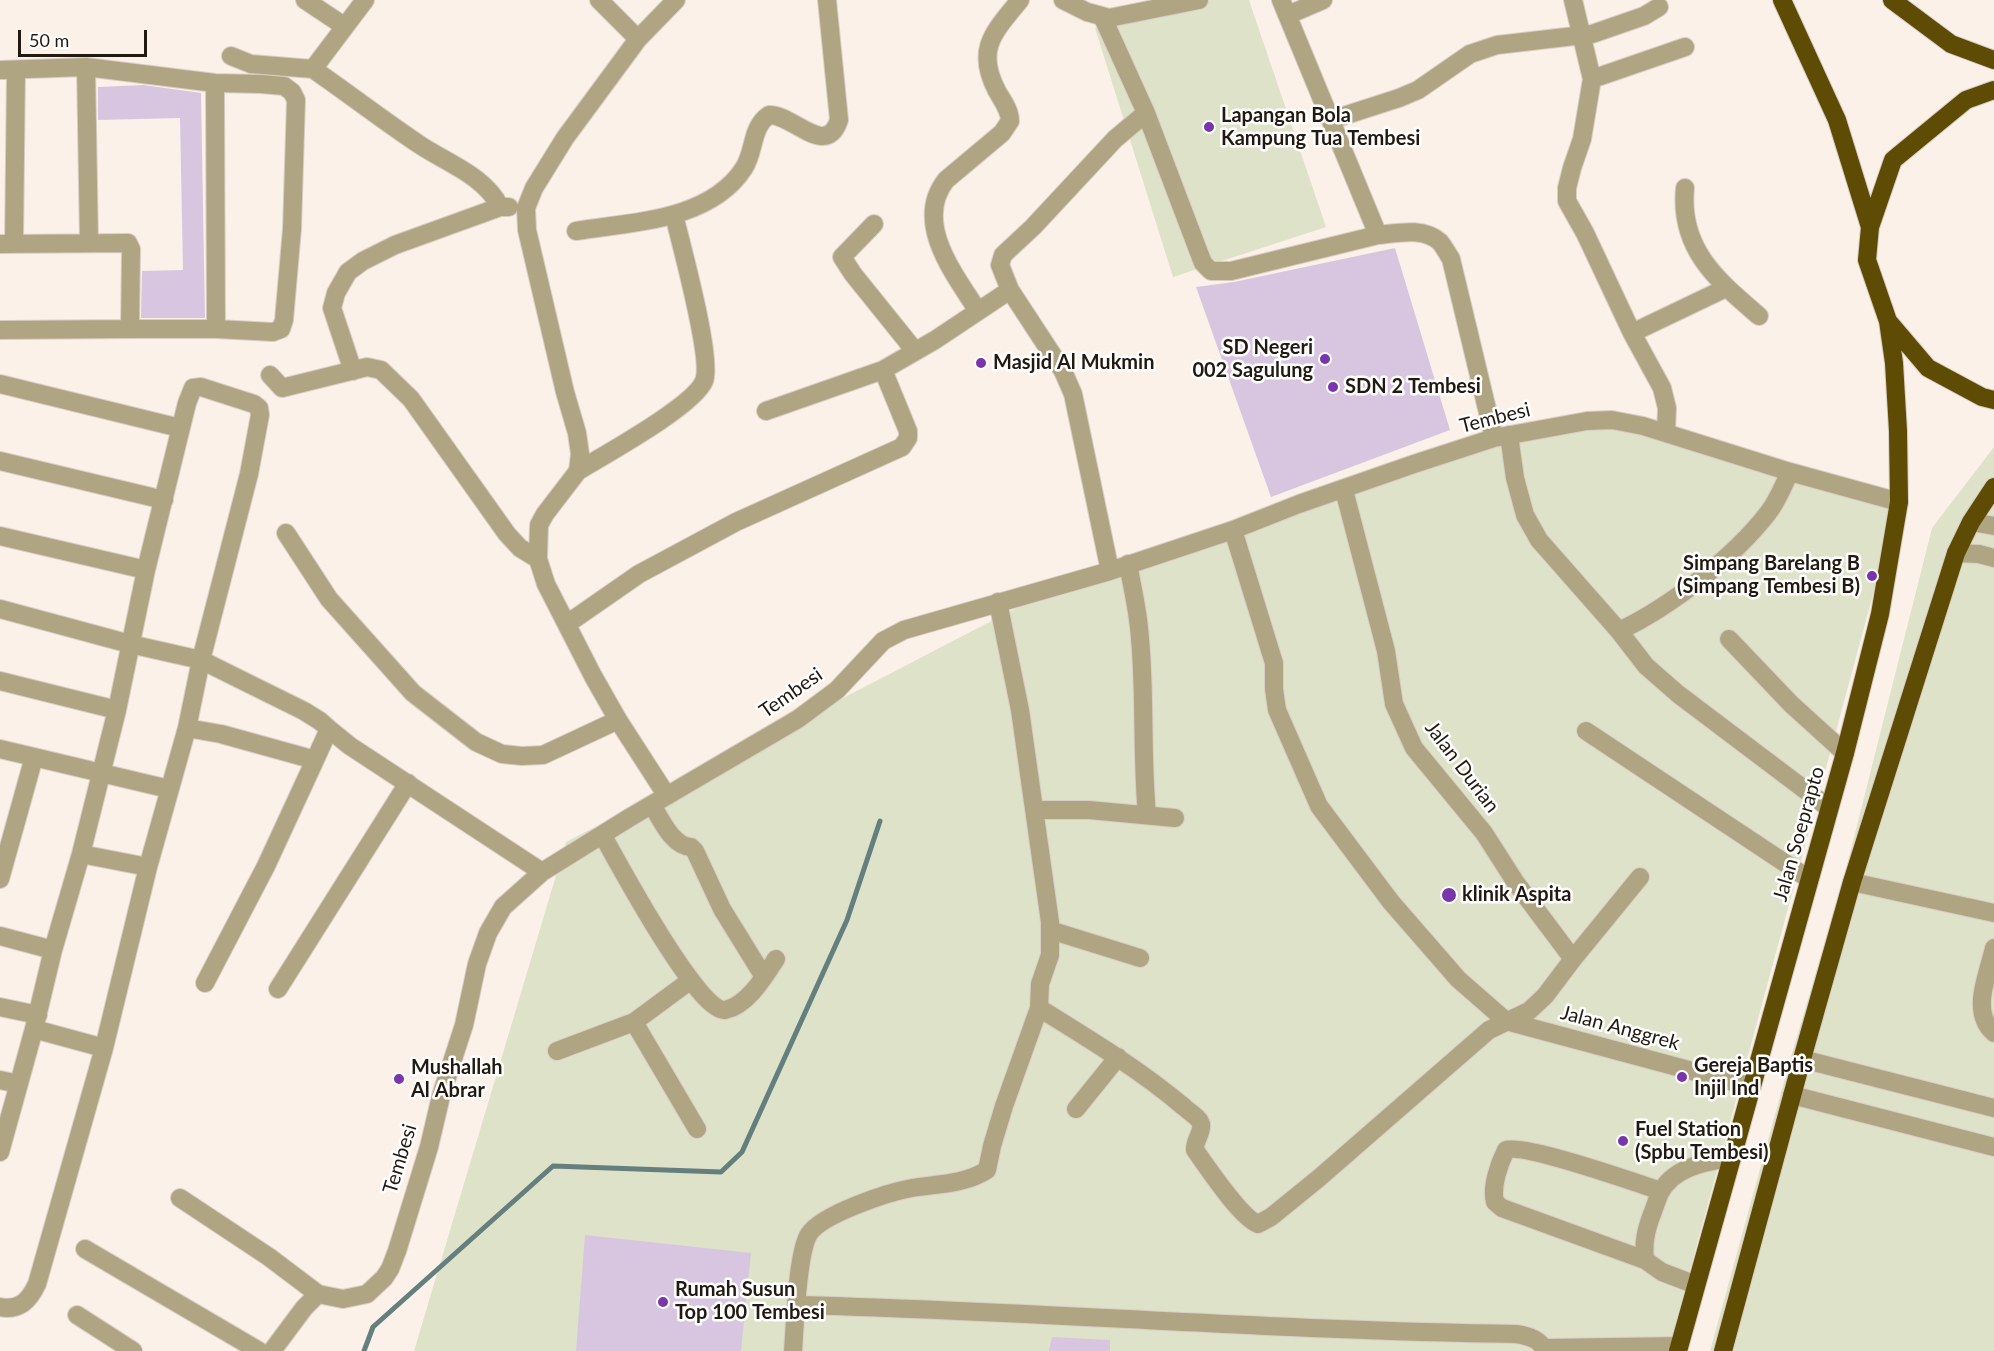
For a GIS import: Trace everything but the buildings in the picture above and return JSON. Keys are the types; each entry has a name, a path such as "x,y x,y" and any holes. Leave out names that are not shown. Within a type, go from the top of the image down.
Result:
{"highway":[{"path":"1782,0 1837,120 1870,227"},
{"path":"1892,0 1951,44 1994,60"},
{"path":"1988,398 1928,368 1888,321 1867,260 1870,227 1893,160 1966,100 1994,90"},
{"name":"Jalan Soeprapto","path":"1679,1348 1845,753 1881,614 1899,502 1894,363 1888,321"},
{"path":"1724,1351 1792,1095 1852,882 1956,553 1971,522 1994,487"}],"street":[{"path":"305,0 344,26"},
{"path":"313,69 365,0"},
{"path":"599,0 638,39"},
{"path":"578,471 580,454 577,433 565,392 530,242 526,208 534,188 565,138 638,39 676,0"},
{"path":"576,231 674,215 695,208 716,197 743,170 749,159 754,137 760,124 770,115 778,116 821,136 829,135 837,127 839,120 827,0"},
{"path":"978,310 942,253 935,227 933,204 939,188 946,180 1002,133 1010,121 987,65 987,51 993,35 1020,0"},
{"path":"1063,0 1103,18 1116,18 1199,0"},
{"path":"1323,0 1285,7 1378,235"},
{"path":"1574,0 1592,79 1582,139 1567,188 1568,201 1632,333 1662,388 1666,408 1666,432"},
{"path":"1331,120 1418,90 1470,54 1497,45 1581,36 1612,28 1644,16 1659,7"},
{"path":"1103,18 1146,113 1203,263 1212,271 1231,271 1378,235 1410,232 1427,235 1440,242 1451,259 1525,515 1539,540 1619,631 1646,666 1678,694 1829,808"},
{"path":"1592,79 1685,47"},
{"path":"231,56 251,64 313,69 420,145 471,176 487,188 500,207"},
{"path":"86,67 89,242"},
{"path":"0,330 216,329 273,332 281,329 284,320 292,229 296,100 292,92 284,86 215,83 86,67 8,71 7,243 125,242 131,247 130,329"},
{"path":"215,83 216,329"},
{"path":"1110,571 1073,394 1063,371 1010,290 1000,265 1004,255 1115,139 1146,113"},
{"path":"1685,188 1683,207 1688,229 1698,254 1712,274 1760,316"},
{"path":"353,371 333,308 336,293 348,272 363,261 395,245 500,207 526,208"},
{"path":"674,215 697,315 705,359 704,380 690,399 638,435 578,471 539,525 538,559 546,584 659,800 675,840 682,846 691,847 695,851 722,909 764,977"},
{"path":"874,224 842,257 915,351"},
{"path":"1632,333 1726,288"},
{"path":"766,411 883,370 935,340 1010,290"},
{"path":"270,375 282,388 367,367 381,370 411,399 507,534 520,548 538,559"},
{"path":"567,624 639,574 726,528 902,447 908,438 908,431 883,370"},
{"path":"0,384 180,428"},
{"path":"0,1152 36,1022 53,950 81,854 117,710 146,570 180,428 190,393 199,386 254,404 259,408 260,415 249,474 201,660 192,729 169,789 104,1048 37,1284 32,1295 18,1308 0,1306"},
{"name":"Tembesi","path":"318,1294 343,1299 358,1298 375,1287 390,1269 429,1147 441,1096 464,1025 477,964 488,933 503,907 542,872 820,704 837,690 884,640 904,630 1110,571 1233,530 1299,504 1414,464 1502,437 1587,421 1612,420 1666,432 1790,472 1899,502"},
{"path":"0,461 164,500"},
{"path":"1619,631 1654,612 1688,588 1750,534 1770,511 1790,472"},
{"name":"Jalan Durian","path":"1344,490 1386,651 1394,704 1414,748 1484,833 1516,883 1573,959"},
{"path":"1971,522 1994,526"},
{"name":"Jalan Anggrek","path":"1233,530 1274,663 1277,710 1319,806 1391,903 1458,979 1506,1021 1752,1087"},
{"path":"286,533 329,599 412,693 476,742 502,754 543,755 618,720"},
{"path":"0,536 146,570"},
{"path":"1956,553 1979,554 1994,558"},
{"path":"1128,564 1139,628 1146,814"},
{"path":"793,1351 801,1264 809,1233 823,1221 852,1207 898,1190 975,1178 987,1170 1004,1106 1039,1008 1040,984 1050,955 1050,930 1020,710 998,602"},
{"path":"0,609 130,644 201,660 304,711 350,746 542,872"},
{"path":"1729,639 1791,704 1845,753"},
{"path":"0,681 117,710"},
{"path":"192,729 221,734 315,760"},
{"path":"205,983 285,826 329,729"},
{"path":"1586,731 1809,879"},
{"path":"0,749 169,789"},
{"path":"0,879 34,757"},
{"path":"278,989 408,783"},
{"path":"1034,810 1089,810 1175,818"},
{"path":"603,836 653,925 691,980 712,1005 724,1010 739,1003 756,989 776,959"},
{"path":"81,854 148,867"},
{"path":"1039,1008 1118,1057 1164,1090 1199,1120 1201,1129 1195,1150 1249,1220 1259,1224 1319,1179 1489,1030 1529,1011 1545,996 1640,877"},
{"path":"1852,882 1994,913"},
{"path":"1050,930 1140,958"},
{"path":"0,936 53,950"},
{"path":"1994,948 1982,1001 1982,1016 1985,1024 1994,1033"},
{"path":"557,1051 634,1022 691,980"},
{"path":"0,1007 104,1048"},
{"path":"634,1022 697,1130"},
{"path":"1076,1109 1118,1057"},
{"path":"1802,1059 1994,1108"},
{"path":"0,1080 19,1084"},
{"path":"1792,1095 1994,1147"},
{"path":"1661,1191 1538,1153 1514,1148 1506,1150 1494,1188 1495,1202 1502,1208 1645,1260 1662,1272 1696,1285"},
{"path":"1645,1260 1644,1243 1661,1191 1684,1169 1698,1163 1733,1157"},
{"path":"180,1198 268,1257 318,1294 304,1308 272,1351"},
{"path":"85,1249 260,1351"},
{"path":"797,1305 1281,1327 1505,1342 1532,1337 1545,1350 1679,1348"},
{"path":"77,1315 133,1351"}],"green space":[{"name":"Lapangan Bola Kampung Tua Tembesi","path":"1211,0 1249,0 1326,227 1173,277 1095,28"},
{"path":"1611,422 1897,506 1668,1351 414,1351 566,842 1103,563 1485,438"},
{"path":"1994,447 1994,1351 1710,1351 1788,1067 1843,881 1932,528"}],"waterway":[{"path":"364,1351 373,1327 553,1166 721,1172 742,1152 847,920 880,821"}],"place":[{"name":"Lapangan Bola Kampung Tua Tembesi","path":"1209,127"},
{"name":"SD Negeri 002 Sagulung","path":"1325,359"},
{"name":"Masjid Al Mukmin","path":"981,363"},
{"name":"SDN 2 Tembesi","path":"1333,387"},
{"name":"Simpang Barelang B (Simpang Tembesi B)","path":"1872,576"},
{"name":"klinik Aspita","path":"1449,895"},
{"name":"Gereja Baptis Injil Ind","path":"1682,1077"},
{"name":"Mushallah Al Abrar","path":"399,1079"},
{"name":"Fuel Station (Spbu Tembesi)","path":"1623,1141"},
{"name":"Rumah Susun Top 100 Tembesi","path":"663,1302"}]}
